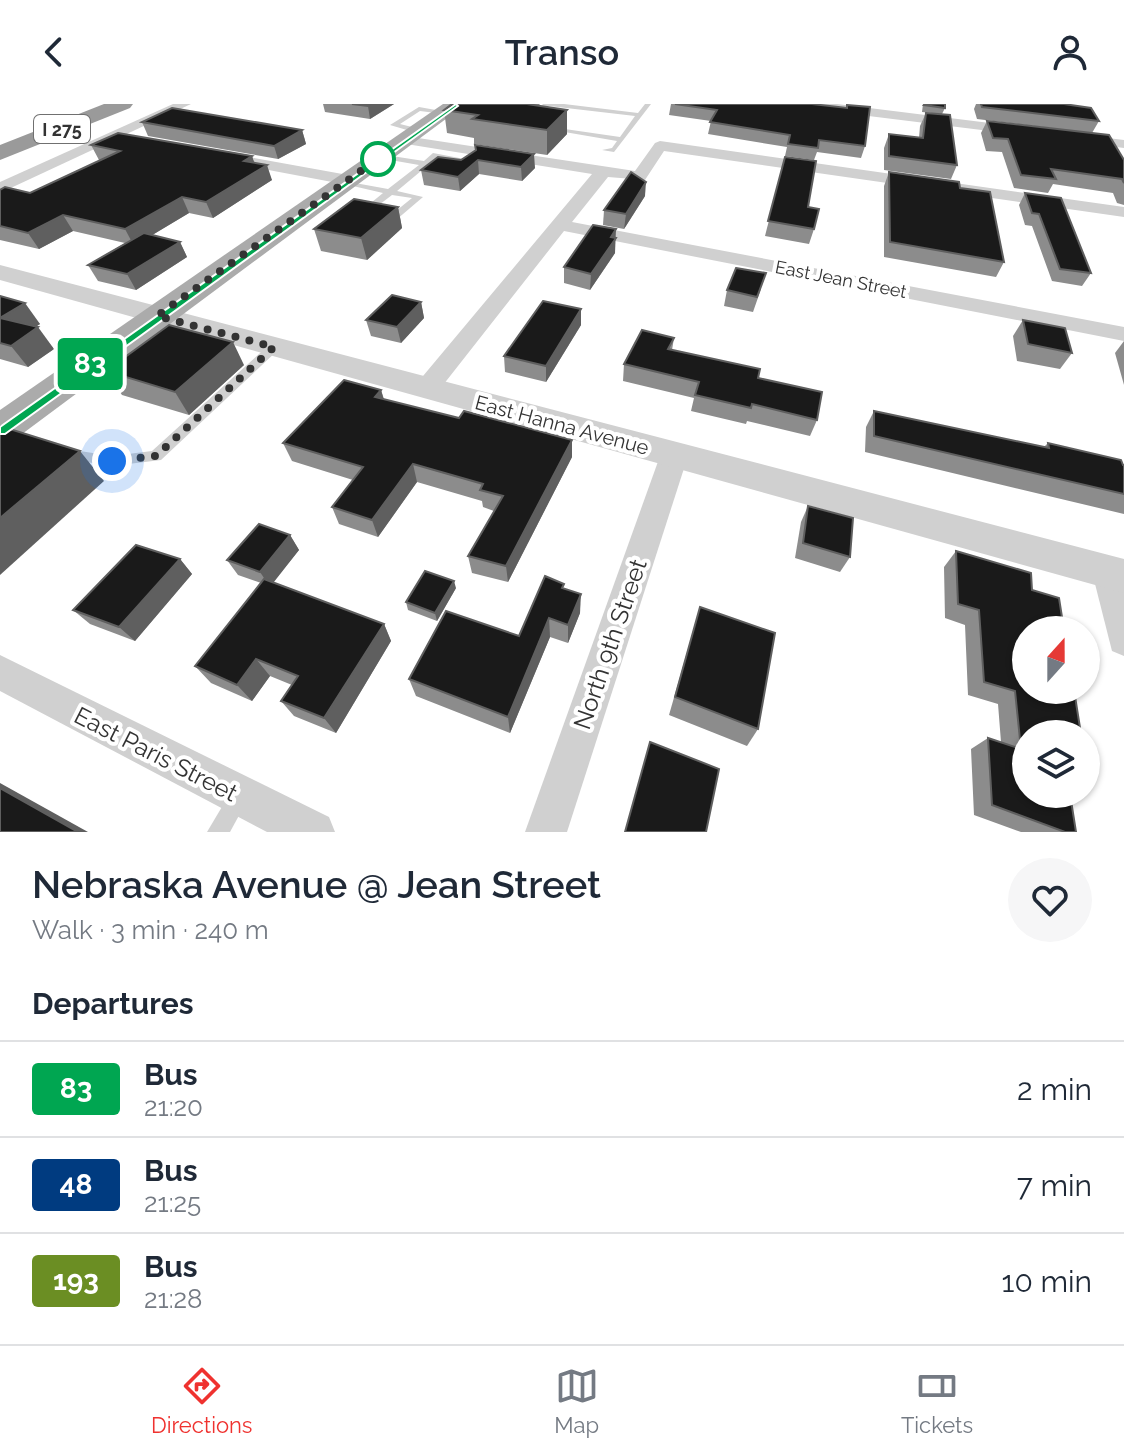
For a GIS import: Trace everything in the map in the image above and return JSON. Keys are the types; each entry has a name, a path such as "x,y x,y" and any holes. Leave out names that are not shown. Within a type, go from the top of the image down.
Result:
{"highway":[{"name":"I 275","path":"0,130 69,104"},
{"name":"I 275","path":"0,153 123,104"}],"main road":[{"path":"9,431 157,316 450,108"}],"street":[{"path":"0,188 184,104"},
{"path":"804,104 896,110 1032,132"},
{"path":"411,136 442,151 639,177 660,146 1124,212"},
{"path":"1063,136 1124,144"},
{"path":"113,137 144,143"},
{"path":"222,157 346,182"},
{"path":"427,388 603,172"},
{"name":"East Jean Street","path":"559,225 1124,334"},
{"name":"East Hanna Avenue","path":"0,272 1116,574"},
{"name":"North 9th Street","path":"546,832 674,456"},
{"path":"1116,574 1124,640"},
{"name":"East Paris Street","path":"0,672 239,797 314,832"}],"lane":[{"path":"622,139 526,123 547,104 640,115"},
{"path":"606,150 614,150 648,104"},
{"path":"346,182 390,192 419,197 393,218 364,212 372,205 390,192 426,164 442,151 471,161 461,170 426,164 382,156"},
{"path":"57,449 112,461 156,456 274,347"},
{"path":"218,832 239,797"}],"building":[{"path":"452,104 527,104 567,110 547,130 472,119 478,115 444,110"},
{"path":"675,104 870,107 865,146 819,140 818,148 788,144 790,135 710,122 717,110"},
{"path":"945,104 945,108 924,105"},
{"path":"981,104 1064,104 1091,108 1099,121 982,107"},
{"path":"172,108 302,130 274,146 142,122"},
{"path":"926,113 950,115 957,165 889,156 889,134 923,138"},
{"path":"987,121 1109,135 1124,160 1124,183 1122,179 1051,169 1056,179 1021,175 1008,139 993,138"},
{"path":"118,133 252,156 244,161 267,165 206,202 182,197 125,229 63,215 28,233 0,226 0,190 5,187 30,193 120,151 91,145"},
{"path":"475,145 534,154 521,167 478,160 458,177 421,170 438,157 461,160 476,150"},
{"path":"785,157 816,161 808,207 819,209 814,229 768,221"},
{"path":"631,172 646,182 626,214 604,210"},
{"path":"889,172 959,182 960,188 990,192 1004,262 890,242"},
{"path":"1025,193 1061,198 1091,273 1060,269 1039,214 1032,213"},
{"path":"354,199 398,207 361,238 314,229"},
{"path":"593,225 616,229 611,237 616,238 591,274 564,267"},
{"path":"144,233 180,242 127,274 88,265"},
{"path":"736,268 766,273 757,297 727,290"},
{"path":"392,295 421,302 397,327 366,320"},
{"path":"0,296 25,303 0,318"},
{"path":"543,301 581,309 546,366 504,356"},
{"path":"0,318 38,327 11,346 0,343"},
{"path":"1023,320 1065,328 1072,353 1028,344"},
{"path":"169,325 233,342 175,392 106,371"},
{"path":"642,330 674,338 668,349 760,369 758,378 822,392 817,420 752,404 751,408 695,395 699,382 624,364"},
{"path":"344,380 381,390 375,397 459,418 464,411 572,440 506,566 468,556 503,496 480,490 483,484 413,464 372,520 332,507 363,467 283,443"},
{"path":"874,411 1049,448 1048,443 1121,460 1124,465 1124,494 874,436"},
{"path":"0,426 80,451 0,518"},
{"path":"808,506 853,518 850,557 803,543"},
{"path":"259,524 290,535 260,572 227,560"},
{"path":"136,545 180,559 119,627 73,610"},
{"path":"956,551 1031,573 1032,590 1059,598 1062,616 1012,616 1012,690 984,682 979,610 958,604"},
{"path":"425,571 454,581 435,613 406,602"},
{"path":"545,576 564,584 562,588 581,594 568,625 549,618 508,717 409,679 446,611 519,636"},
{"path":"264,579 384,624 324,718 281,701 298,676 256,659 237,685 195,666"},
{"path":"700,607 775,633 758,729 675,697"},
{"path":"1016,704 1076,704 1079,720 1018,720"},
{"path":"988,738 1012,746 1012,808 1072,808 1076,832 1065,832 992,805"},
{"path":"650,742 719,769 706,832 625,832"},
{"path":"0,788 78,832 0,832"}],"bus line":[{"name":"83","path":"0,430 284,224 456,104"}],"route":[{"path":"112,461 156,456 274,347 157,316 382,156 378,159"}]}
